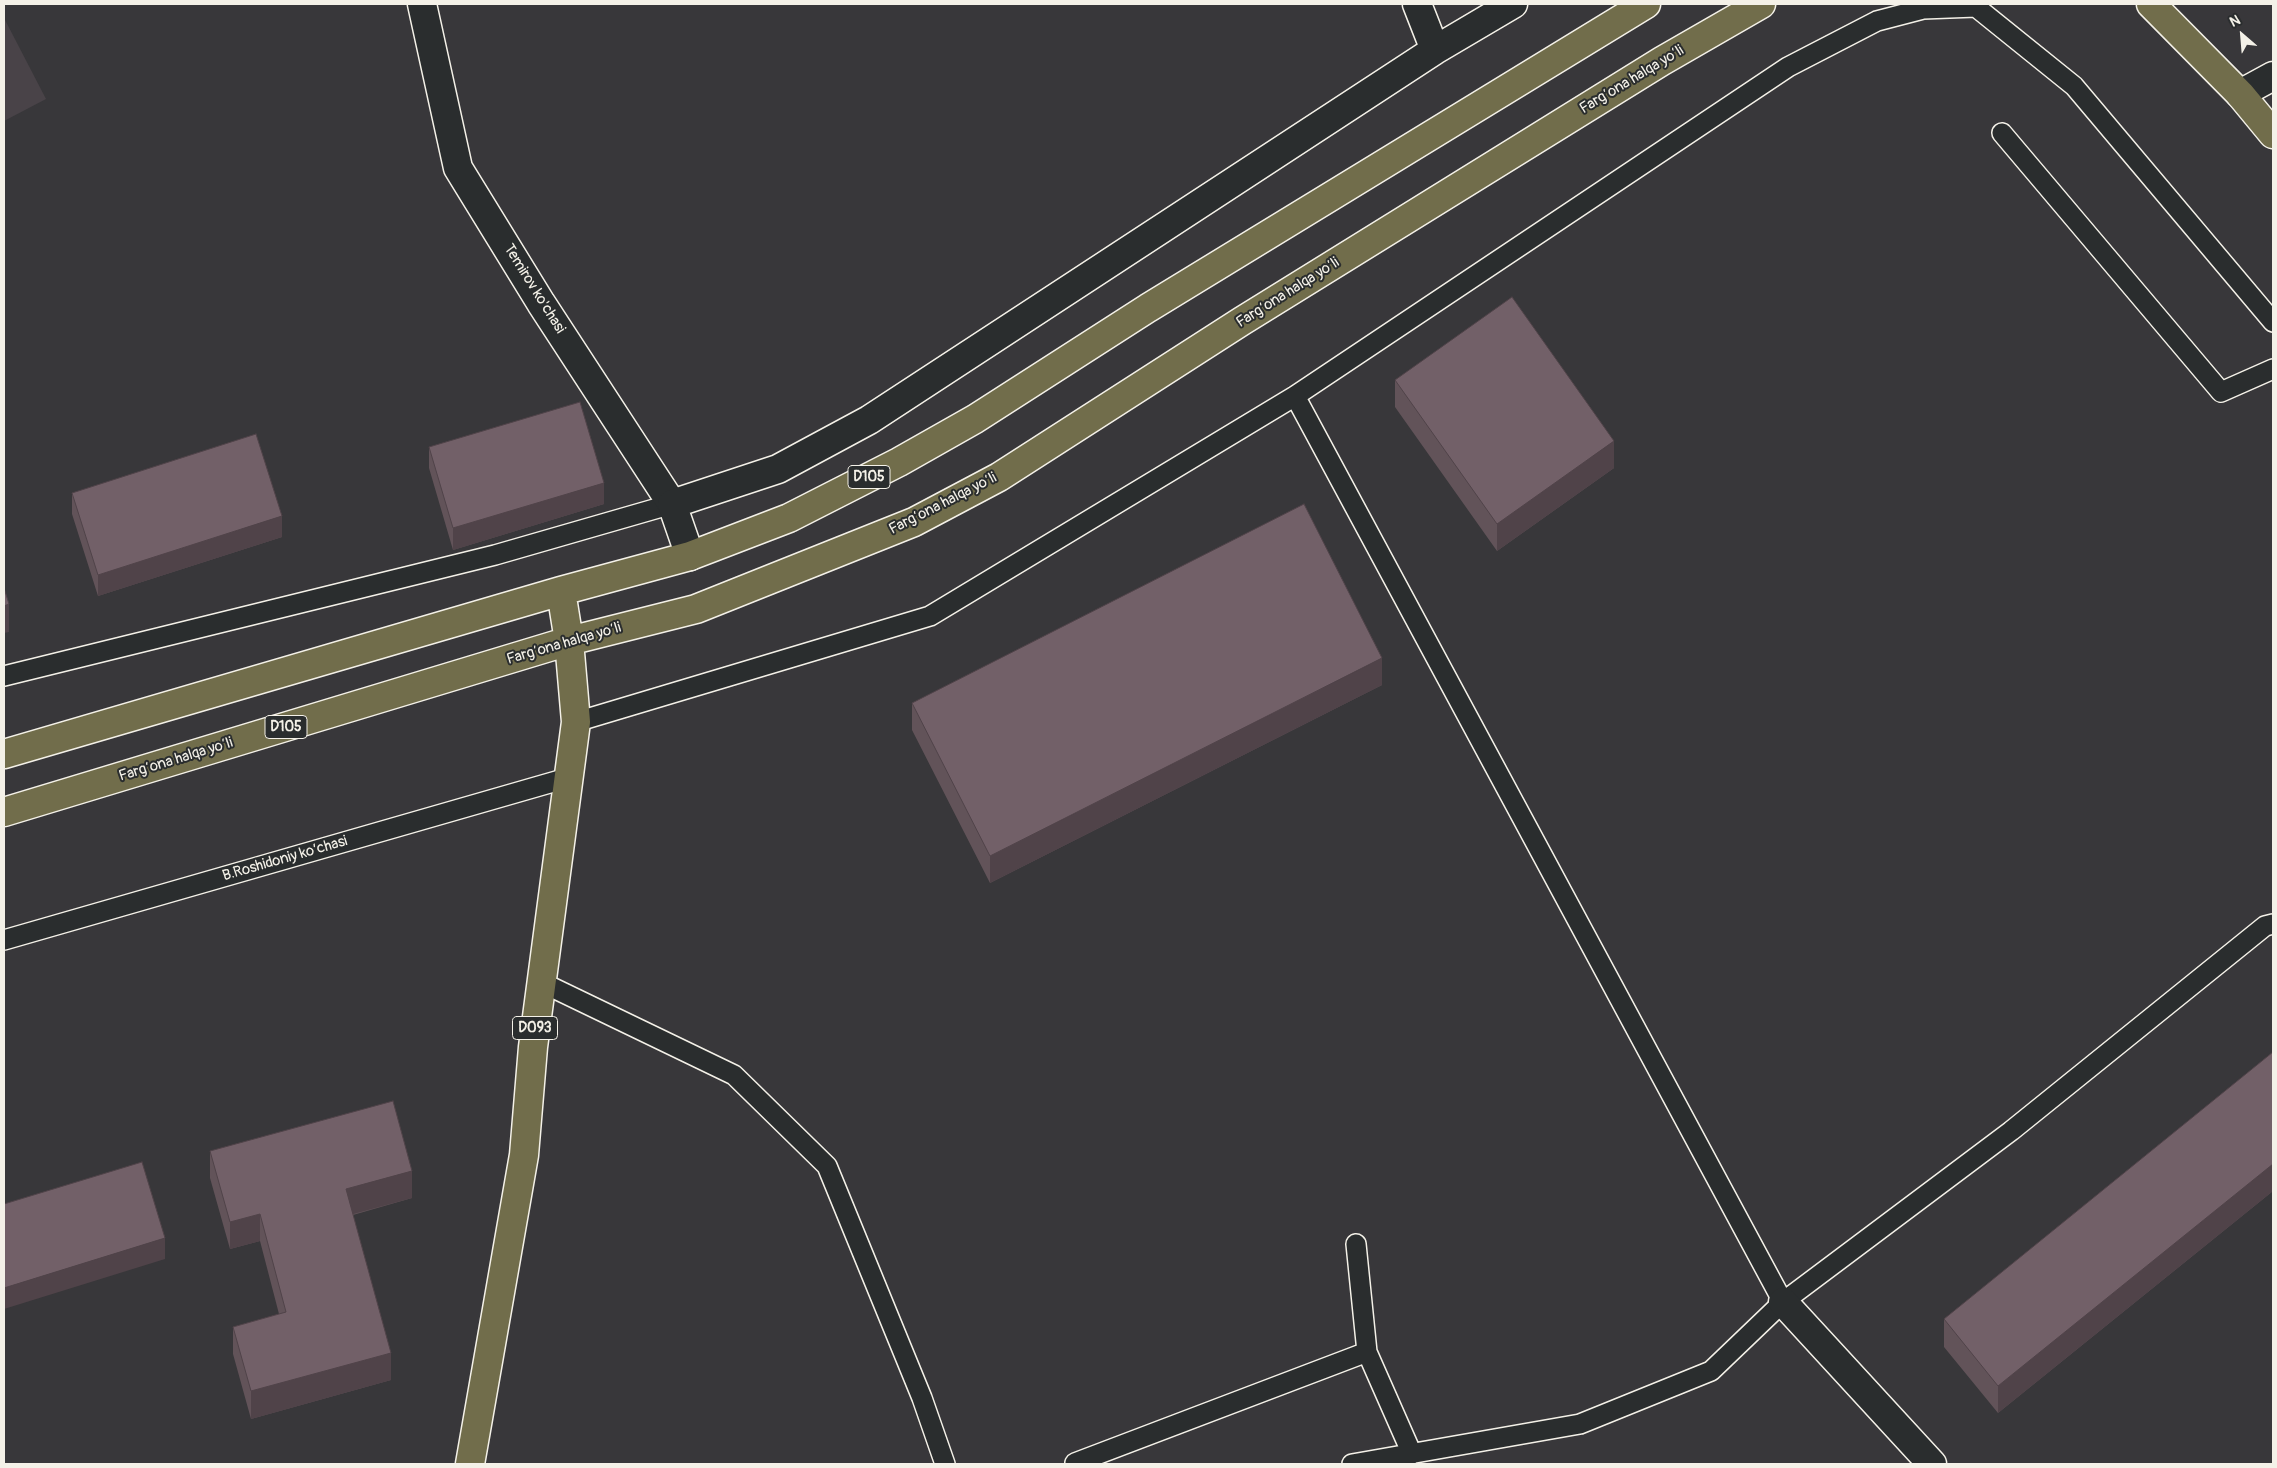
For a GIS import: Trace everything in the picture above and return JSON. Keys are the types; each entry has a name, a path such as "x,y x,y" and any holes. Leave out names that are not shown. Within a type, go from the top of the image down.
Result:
{"main road":[{"name":"D105","path":"4,754 561,591 690,556 789,518 899,462 975,419 1148,308 1646,4"},
{"name":"Farg‘ona halqa yo‘li","path":"4,812 569,641 696,609 914,522 998,477 1242,321 1662,61 1761,4"},
{"path":"2152,4 2240,94 2273,134"},
{"name":"D093","path":"470,1464 524,1155 533,1047 567,778 576,722 569,641 561,591"}],"street":[{"name":"Temirov ko'chasi","path":"422,4 458,168 541,303 672,504 690,556"},
{"path":"1417,4 1435,50"},
{"path":"672,504 778,469 869,420 1435,50 1513,4"},
{"path":"2240,94 2273,76"},
{"path":"1783,1302 1932,1464"}],"lane":[{"path":"576,722 930,616 1295,396 1788,67 1877,21 1923,9 1976,6 2074,86 2273,322"},
{"path":"2002,133 2221,392 2273,369"},
{"path":"1295,396 1783,1302"},
{"path":"4,676 495,555 672,504"},
{"name":"B.Roshidoniy ko’chasi","path":"4,940 567,778"},
{"path":"1352,1464 1580,1424 1711,1371 1783,1302 2011,1131 2257,933 2273,924"},
{"path":"542,982 734,1075 827,1166 922,1398 945,1464"},
{"path":"1356,1244 1367,1352 1412,1454"},
{"path":"1074,1464 1367,1352"}],"shaded area":[{"path":"4,18 46,99 4,121"}],"building":[{"path":"1512,297 1614,441 1497,524 1395,380"},
{"path":"580,402 604,483 453,528 429,447"},
{"path":"256,434 282,516 98,575 72,493"},
{"path":"1304,504 1382,658 990,856 912,703"},
{"path":"4,588 9,604 4,606"},
{"path":"2273,1052 2273,1164 1998,1386 1944,1319"},
{"path":"393,1101 412,1171 346,1189 391,1353 251,1391 233,1327 286,1312 260,1214 230,1222 210,1151"},
{"path":"142,1162 165,1238 4,1288 4,1204"}]}
